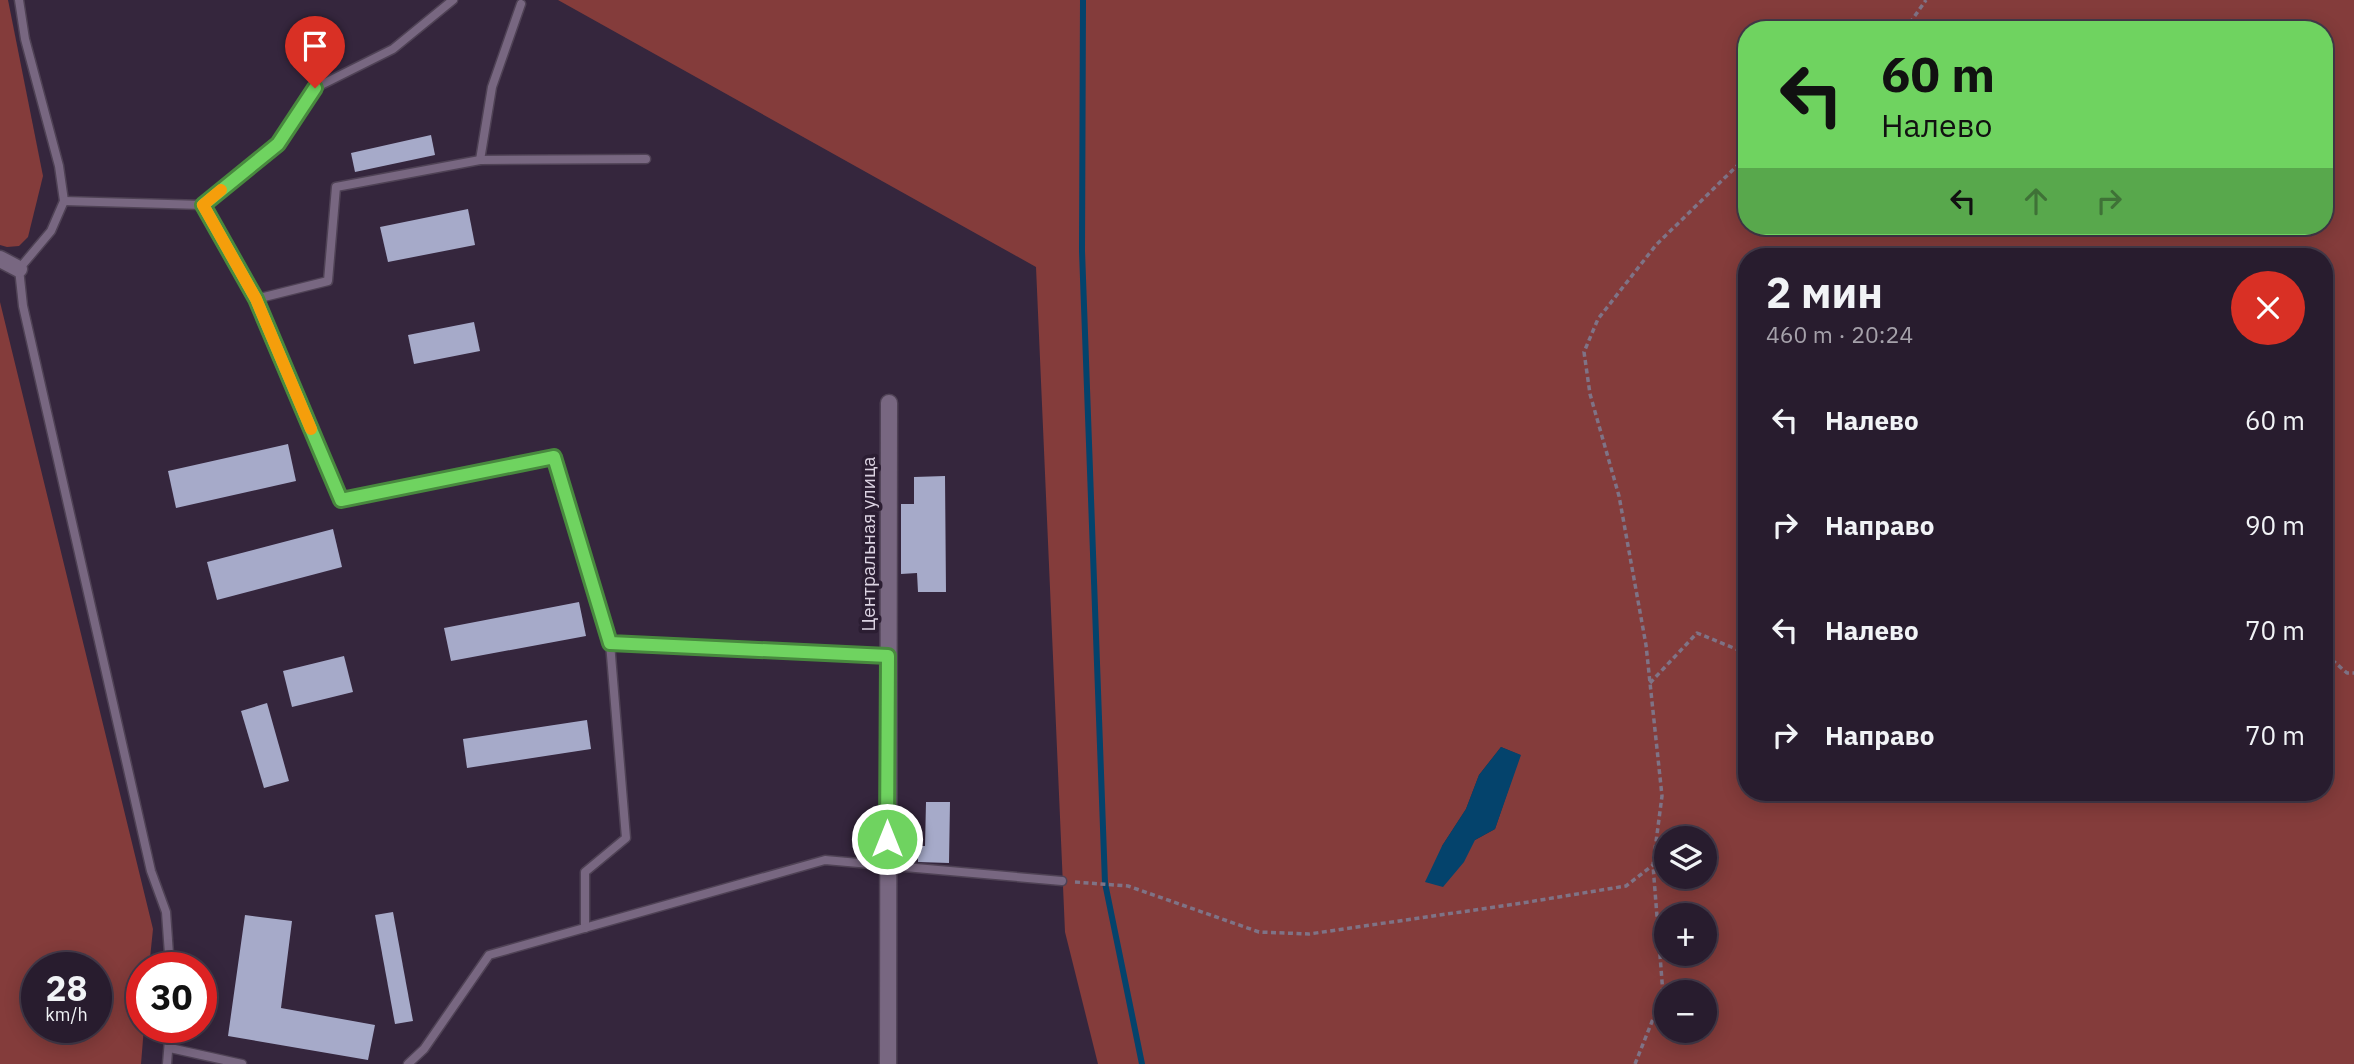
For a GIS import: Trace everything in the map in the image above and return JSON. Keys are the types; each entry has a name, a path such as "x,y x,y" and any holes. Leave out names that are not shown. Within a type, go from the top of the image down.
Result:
{"street":[{"path":"0,259 19,269"},
{"name":"Центральная улица","path":"888,1064 890,403"}],"lane":[{"path":"19,0 24,39 59,166 64,201 51,231 19,269 23,306 151,871 166,912 169,952"},
{"path":"64,201 203,205 278,144 315,88 393,49 453,0"},
{"path":"480,160 492,87 521,4"},
{"path":"256,299 328,281 336,187 480,160 646,159"},
{"path":"203,205 256,299 341,500 554,457 610,643 626,838 585,872 585,928"},
{"path":"610,643 888,656"},
{"path":"408,1064 424,1049 489,955 825,860 1062,881"},
{"path":"167,1064 170,1043"},
{"path":"170,1048 242,1064"}],"path":[{"path":"1911,21 1926,0"},
{"path":"1635,1064 1663,994 1653,865 1662,796 1646,645 1619,496 1590,394 1584,352 1598,319 1656,245 1738,166"},
{"path":"1650,683 1698,634 1738,650"},
{"path":"2333,661 2347,673 2354,673"},
{"path":"1062,881 1128,886 1259,932 1309,934 1626,886 1653,865"}],"shaded area":[{"path":"0,0 8,0 43,176 28,237 19,246 7,247 0,245"},
{"path":"558,0 2354,0 2354,1064 1098,1064 1065,932 1036,267","holes":["1501,747 1520,755 1495,829 1475,840 1442,846 1466,809 1479,775"]},
{"path":"0,302 153,929 151,952 126,952 126,1043 143,1043 141,1064 0,1064"}],"water":[{"path":"1501,747 1521,755 1495,829 1475,840 1464,862 1443,887 1425,882 1442,846 1466,809 1479,775"}],"building":[{"path":"431,135 435,155 355,172 351,153"},
{"path":"468,209 475,245 388,262 380,227"},
{"path":"474,322 480,351 414,364 408,335"},
{"path":"288,444 296,481 176,508 168,471"},
{"path":"945,476 946,592 918,592 917,573 901,574 901,504 914,504 914,477"},
{"path":"333,529 342,567 217,600 207,562"},
{"path":"579,602 586,636 451,661 444,628"},
{"path":"344,656 353,692 292,707 283,671"},
{"path":"267,703 289,781 264,788 241,711"},
{"path":"587,720 591,749 467,768 463,739"},
{"path":"926,802 950,802 949,863 918,862 918,846 925,846"},
{"path":"393,912 413,1021 395,1024 375,915"},
{"path":"245,915 292,921 281,1008 375,1025 368,1060 228,1036"}],"waterway":[{"path":"1083,0 1082,251 1105,883 1142,1064"}],"slow traffic":[{"path":"221,190 203,205 256,299 311,429"}],"route":[{"path":"315,88 278,144 203,205 256,299 341,500 554,457 610,643 888,656 887,839"}]}
